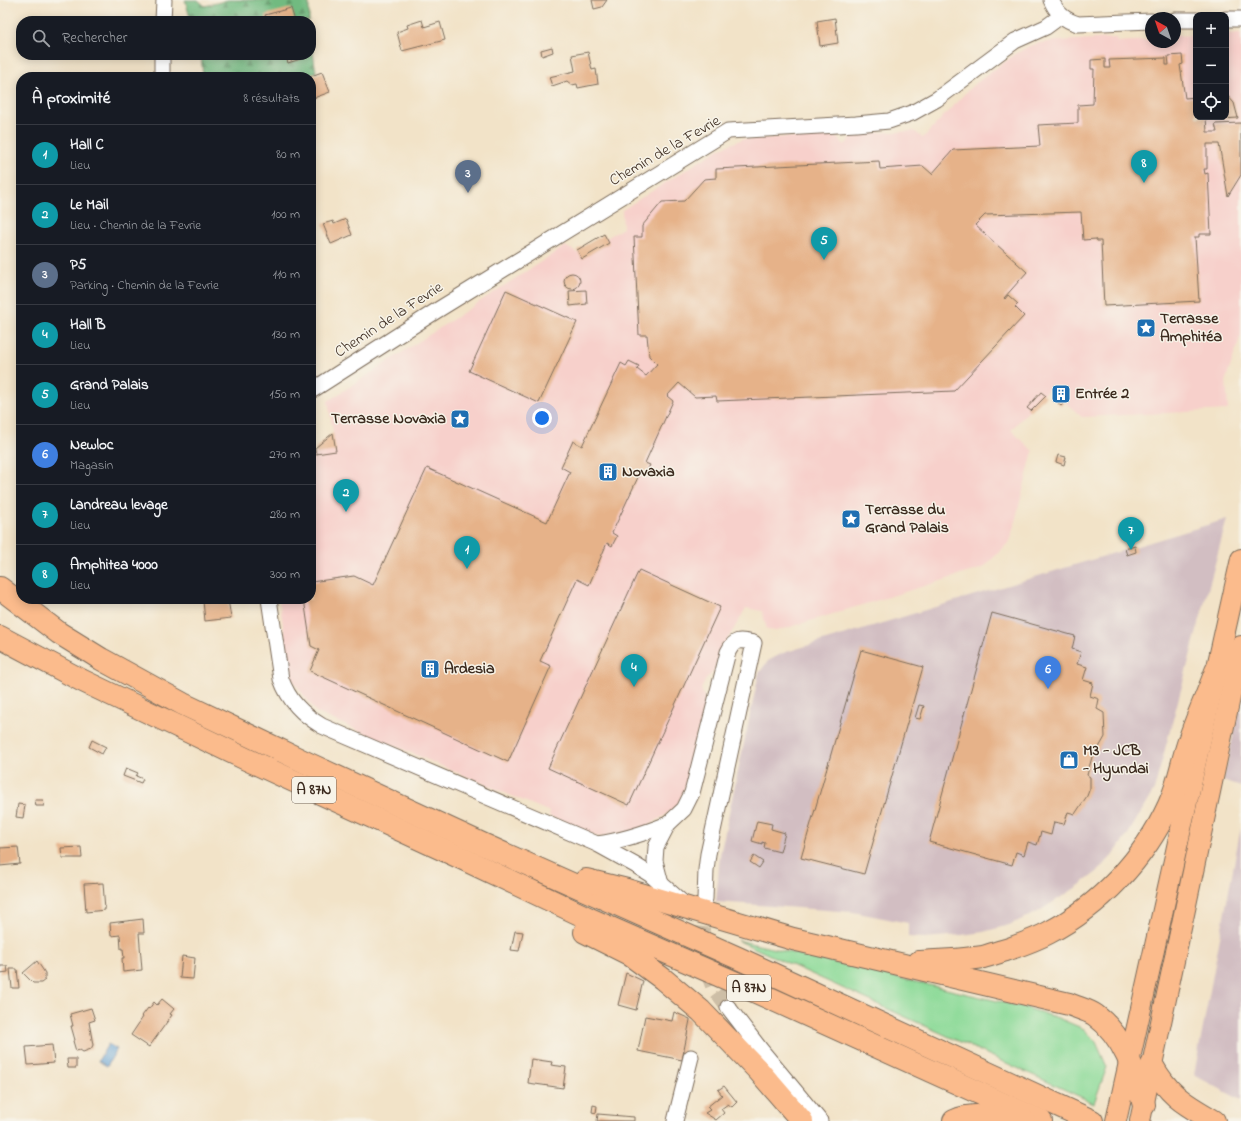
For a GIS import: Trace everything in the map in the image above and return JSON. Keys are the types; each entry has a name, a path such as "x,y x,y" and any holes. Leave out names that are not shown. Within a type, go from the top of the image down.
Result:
{"highway":[{"name":"A 87N","path":"0,588 16,600"},
{"name":"A 87N","path":"21,604 59,633 101,659 183,704 307,764 738,958 1083,1117"},
{"path":"0,636 81,680"},
{"name":"A 87N","path":"0,653 56,679 81,680 590,919 734,982 1041,1121"},
{"path":"895,963 959,960 984,956 1016,946 1048,933 1074,918 1096,900 1116,881 1138,856 1156,830 1173,794 1181,772 1187,747 1216,671"},
{"path":"457,856 550,914 629,954 663,979 701,1011 726,1035 802,1121"},
{"path":"536,868 627,890 697,904 793,939 1069,1004 1095,1015 1115,1034 1136,1075 1142,1113"},
{"path":"1152,1066 1172,1093 1185,1104 1214,1121"},
{"path":"954,1121 975,1116 1024,1121"}],"main road":[{"path":"1116,1121 1241,558"},
{"path":"1142,1113 1214,767 1241,646"}],"street":[{"path":"163,16 164,0"},
{"path":"1051,0 1061,16 1071,22 1086,24 1145,21"},
{"name":"Chemin de la Fevrie","path":"316,388 436,311 728,131 856,124 889,121 901,117 932,103 1015,41 1046,27 1061,16"},
{"path":"1229,19 1241,19"},
{"path":"1181,20 1193,20"},
{"path":"162,60 162,72"},
{"path":"270,604 281,679 285,691 296,706 310,719 322,726 597,844 635,865 661,884 697,904 706,870 708,854 754,643 741,640 734,643 728,652 692,793 684,809 668,824 634,837 597,844"},
{"path":"661,884 656,868 655,854 658,841 668,824"},
{"path":"728,1007 761,1050 820,1121"},
{"path":"675,1121 691,1057"}],"shaded area":[{"path":"1241,33 1241,335 1226,379 1228,410 1082,417 1049,388 1011,430 1033,451 1010,541 983,568 777,631 767,630 762,611 746,608 719,654 715,670 706,679 701,689 706,702 685,787 679,802 664,816 643,829 599,837 549,816 550,812 317,713 291,678 280,604 316,604 316,454 336,450 328,401 565,246 580,254 623,228 622,210 721,148 743,139 833,135 845,145 854,134 914,131 923,138 971,87 1014,55 1029,46 1057,41 1116,38 1117,42 1145,40 1145,48 1181,48 1181,36 1193,35 1193,120 1229,120 1229,34"},
{"path":"1227,519 1154,790 1128,834 1114,854 1097,872 1077,887 1036,913 1009,925 983,932 923,938 908,937 908,923 853,912 716,902 720,855 759,673 768,661 783,653"},
{"path":"1241,701 1241,787 1223,781"},
{"path":"1241,827 1241,1100 1194,1075"}],"green space":[{"path":"185,0 198,0 205,6 228,0 309,0 309,16 190,16"},
{"path":"201,60 314,60 316,72 203,72"},
{"path":"737,940 1027,1008 1058,1018 1084,1029 1096,1042 1107,1067 1094,1103"}],"water":[{"path":"108,1044 117,1049 107,1066 98,1061"}],"building":[{"path":"592,0 607,0 602,7 594,9"},
{"path":"291,8 293,16 265,16"},
{"path":"835,18 838,43 820,46 817,21"},
{"path":"422,20 424,27 440,22 445,40 402,51 397,32 408,28 407,25"},
{"path":"552,47 553,52 542,56 541,50"},
{"path":"588,52 592,70 596,69 598,84 578,88 577,84 572,85 567,81 552,86 549,77 575,71 572,55"},
{"path":"1182,55 1183,64 1180,65 1185,98 1193,97 1193,120 1206,120 1207,132 1217,132 1215,124 1241,123 1241,175 1228,196 1219,144 1207,144 1207,169 1204,169 1205,174 1208,173 1211,234 1199,234 1199,237 1195,237 1199,301 1104,306 1101,241 1097,241 1096,239 1083,240 1081,212 985,215 975,225 1027,272 1004,298 1005,299 1008,295 1018,304 1015,307 1024,316 954,391 717,401 716,396 695,397 679,383 667,396 673,401 645,463 650,465 645,475 640,473 612,533 617,536 612,546 607,543 589,585 577,579 540,661 551,666 508,762 310,671 319,650 311,646 305,604 316,604 316,581 354,576 373,585 427,468 547,522 570,472 561,467 573,441 582,446 621,363 626,366 629,361 639,366 637,369 646,376 657,364 649,356 647,335 639,335 634,237 642,237 642,226 662,202 684,201 704,179 716,178 716,169 879,161 880,169 923,166 932,174 953,150 1040,146 1038,125 1078,123 1078,105 1093,104 1094,69 1091,69 1091,60 1105,59 1105,68 1110,68 1109,60 1166,58 1166,65 1169,65 1168,56"},
{"path":"287,60 298,60 288,63"},
{"path":"322,72 330,92 316,97 316,74"},
{"path":"1229,97 1234,103 1238,118 1229,119"},
{"path":"346,219 352,235 331,244 323,224 333,221 334,224"},
{"path":"604,234 609,243 582,259 577,250"},
{"path":"569,273 575,273 580,278 578,287 575,289 569,289 564,284 564,278"},
{"path":"506,290 577,322 539,403 469,371"},
{"path":"586,290 587,304 570,306 569,291"},
{"name":"Entrée 2","path":"1061,390 1069,398 1061,406 1053,398"},
{"path":"1041,392 1046,396 1031,411 1027,408"},
{"path":"333,433 336,451 316,454 316,447"},
{"path":"1058,455 1066,457 1064,465 1056,462"},
{"path":"1135,546 1136,552 1127,555 1125,549"},
{"path":"639,570 720,607 629,805 548,768"},
{"path":"203,604 229,604 231,618 205,621"},
{"path":"992,613 1075,636 1072,649 1081,652 1077,664 1087,667 1083,680 1093,683 1090,696 1099,699 1097,709 1104,713 1105,737 1097,751 1094,750 1087,775 1090,777 1090,788 1087,796 1075,814 1068,812 1064,824 1054,822 1051,835 1041,832 1037,845 1028,842 1024,855 1016,852 1012,865 929,842"},
{"path":"861,650 923,667 864,874 801,858"},
{"path":"919,705 924,706 920,719 915,718"},
{"path":"92,740 106,747 102,754 89,747"},
{"path":"126,768 138,773 136,776 143,779 141,783 123,776"},
{"path":"35,800 43,800 44,806 36,806"},
{"path":"18,804 25,805 23,818 16,817"},
{"path":"757,821 772,824 771,829 785,833 780,852 764,848 765,843 762,842 762,844 752,841"},
{"path":"18,847 20,864 0,866 0,848"},
{"path":"81,847 82,858 62,858 61,848"},
{"path":"754,856 763,862 759,868 750,862"},
{"path":"103,883 105,910 86,912 84,884"},
{"path":"143,919 144,933 139,933 142,970 123,972 122,958 124,958 123,949 121,949 120,935 111,936 110,923"},
{"path":"515,931 523,932 519,951 511,950"},
{"path":"182,956 195,958 193,979 180,978"},
{"path":"37,961 45,973 45,980 41,983 33,983 23,973"},
{"path":"0,966 7,966 8,972 0,973"},
{"path":"10,969 17,969 19,988 12,988"},
{"path":"626,973 643,981 636,1010 618,1005"},
{"path":"162,999 174,1009 170,1014 172,1015 149,1047 131,1035 148,1008 149,1009 154,1002 157,1005"},
{"path":"91,1008 95,1020 89,1022 93,1045 91,1049 83,1052 80,1050 76,1051 73,1041 75,1040 71,1026 73,1026 70,1014"},
{"path":"674,1012 690,1019 682,1060 638,1051 645,1016 672,1021"},
{"path":"52,1045 54,1063 28,1065 26,1047"},
{"path":"67,1059 76,1059 76,1068 68,1068"},
{"path":"531,1059 552,1062 551,1065 566,1067 563,1088 528,1083"},
{"path":"724,1086 737,1102 732,1107 728,1104 721,1109 724,1113 716,1120 705,1113 710,1110 707,1107 722,1095 718,1090"},
{"path":"593,1105 597,1106 596,1113 592,1112"},
{"path":"598,1114 634,1117 634,1121 597,1121"}],"tunnel":[{"path":"705,904 700,953 713,987 728,1007"}],"place":[{"name":"Amphitea 4000","path":"1144,183"},
{"name":"P5","path":"468,193"},
{"name":"Grand Palais","path":"824,260"},
{"name":"Terrasse Amphitéa","path":"1146,328"},
{"name":"Entrée 2","path":"1061,394"},
{"name":"Terrasse Novaxia","path":"460,419"},
{"name":"Novaxia","path":"608,472"},
{"name":"Le Mail","path":"346,512"},
{"name":"Terrasse du Grand Palais","path":"851,519"},
{"name":"Landreau levage","path":"1131,550"},
{"name":"Hall C","path":"467,569"},
{"name":"Ardesia","path":"430,669"},
{"name":"Hall B","path":"634,687"},
{"name":"Newloc","path":"1048,689"},
{"name":"M3 - JCB - Hyundai","path":"1069,760"}]}
